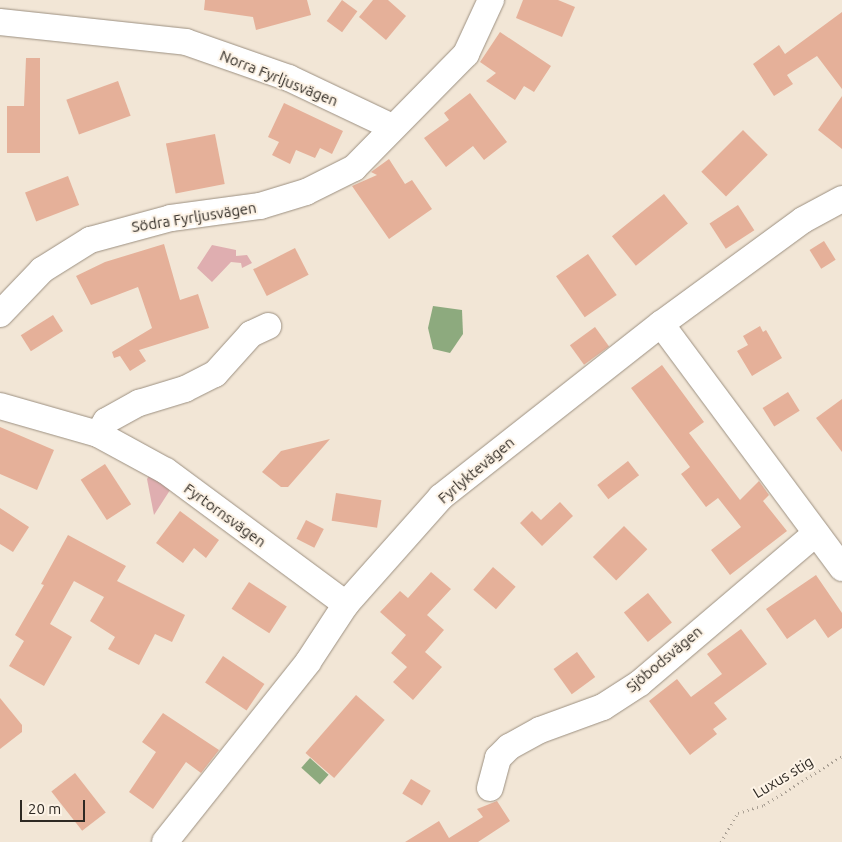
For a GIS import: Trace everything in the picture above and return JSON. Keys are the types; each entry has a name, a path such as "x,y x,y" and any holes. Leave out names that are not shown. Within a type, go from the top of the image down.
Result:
{"street":[{"path":"392,127 466,54 491,0"},
{"name":"Norra Fyrljusvägen","path":"0,22 186,42 288,78 392,127"},
{"name":"Södra Fyrljusvägen","path":"0,314 42,270 90,240 171,218 260,206 306,192 354,168 392,127"},
{"name":"Fyrlyktevägen","path":"165,842 308,662 346,604 441,497 661,324 803,220 842,199"},
{"path":"661,324 799,507 842,568"},
{"path":"98,434 106,421 133,406 186,388 215,374 251,334 268,326"},
{"name":"Fyrtornsvägen","path":"0,406 98,434 166,471 346,604"},
{"name":"Sjöbodsvägen","path":"490,788 498,758 509,747 540,730 602,707 640,683 816,533"}],"path":[{"name":"Luxus stig","path":"721,842 738,813 764,805 842,756"}],"shaded area":[{"path":"212,245 236,250 236,256 247,255 252,263 242,268 241,263 231,262 212,282 197,268"},
{"path":"433,306 462,310 463,334 450,353 433,349 428,328"},
{"path":"150,474 172,487 154,515 147,479"},
{"path":"310,758 329,775 320,784 301,768"}],"building":[{"path":"205,0 307,0 311,15 256,30 253,17 204,10"},
{"path":"342,0 357,11 342,32 327,21"},
{"path":"373,0 388,0 406,16 386,40 359,17"},
{"path":"523,0 558,0 575,7 562,37 516,18"},
{"path":"842,12 842,89 817,56 787,75 793,84 774,96 753,64 779,45 785,54"},
{"path":"500,32 551,66 534,92 524,86 515,100 486,81 496,73 480,62"},
{"path":"26,58 40,58 40,153 7,153 7,106 24,106"},
{"path":"118,81 131,116 79,135 66,100"},
{"path":"470,93 507,142 484,160 473,146 446,167 424,138 449,120 444,113"},
{"path":"842,96 842,149 818,130"},
{"path":"284,103 343,131 332,154 320,148 315,158 296,150 290,164 272,155 279,142 268,137"},
{"path":"743,130 768,155 726,196 701,172"},
{"path":"215,134 225,184 176,194 166,144"},
{"path":"389,159 405,184 412,180 432,209 389,239 352,186 377,175 371,172"},
{"path":"68,176 79,205 36,221 25,192"},
{"path":"664,194 688,224 636,266 612,236"},
{"path":"738,205 754,230 726,249 709,224"},
{"path":"824,241 836,260 821,269 810,250"},
{"path":"164,244 180,300 198,294 209,328 139,350 146,361 130,371 120,356 114,358 112,352 152,328 138,287 91,305 76,276 105,262"},
{"path":"295,248 309,275 267,296 253,269"},
{"path":"588,254 617,295 585,317 556,276"},
{"path":"53,315 63,331 31,351 21,335"},
{"path":"760,326 763,332 766,330 782,358 752,376 737,351 748,345 743,336"},
{"path":"595,327 609,346 584,365 570,345"},
{"path":"662,365 704,422 689,433 740,500 759,481 769,495 763,501 787,531 730,575 711,550 741,527 718,498 706,507 681,474 690,467 631,388"},
{"path":"788,392 800,411 774,427 763,408"},
{"path":"842,399 842,452 816,418"},
{"path":"0,427 54,450 37,490 0,474"},
{"path":"330,439 288,487 281,487 262,472 281,451"},
{"path":"628,461 639,475 608,499 597,485"},
{"path":"105,464 131,504 107,520 81,480"},
{"path":"336,493 381,500 377,528 332,521"},
{"path":"560,502 573,516 542,546 520,523 532,511 541,520"},
{"path":"0,508 29,527 13,552 0,544"},
{"path":"180,511 219,540 206,558 194,548 183,563 156,543"},
{"path":"306,520 324,529 314,548 296,539"},
{"path":"624,526 647,549 616,580 593,557"},
{"path":"68,535 126,566 117,581 185,615 172,642 155,634 139,665 108,649 115,637 90,621 104,597 74,581 50,624 72,637 44,686 9,666 24,641 15,635 44,585 41,584"},
{"path":"493,567 516,587 496,609 473,590"},
{"path":"431,572 451,589 427,615 444,630 425,652 442,667 413,700 393,682 407,667 391,653 406,635 380,612 400,591 408,598"},
{"path":"816,575 842,613 842,628 828,638 815,619 787,639 766,609"},
{"path":"249,582 287,607 269,633 232,609"},
{"path":"648,593 672,623 648,642 624,613"},
{"path":"741,629 767,664 714,703 727,719 713,729 717,734 690,755 649,701 677,679 691,697 722,674 707,654"},
{"path":"577,652 595,677 572,694 554,669"},
{"path":"223,656 264,684 247,710 205,683"},
{"path":"356,695 385,720 334,778 305,753"},
{"path":"0,698 22,725 22,732 0,749"},
{"path":"163,713 219,750 201,773 186,762 153,809 129,792 156,752 142,742"},
{"path":"75,773 106,812 82,831 51,791"},
{"path":"411,779 431,791 422,805 402,794"},
{"path":"497,801 510,821 478,842 405,842 439,821 449,838 483,817 477,809"}]}
